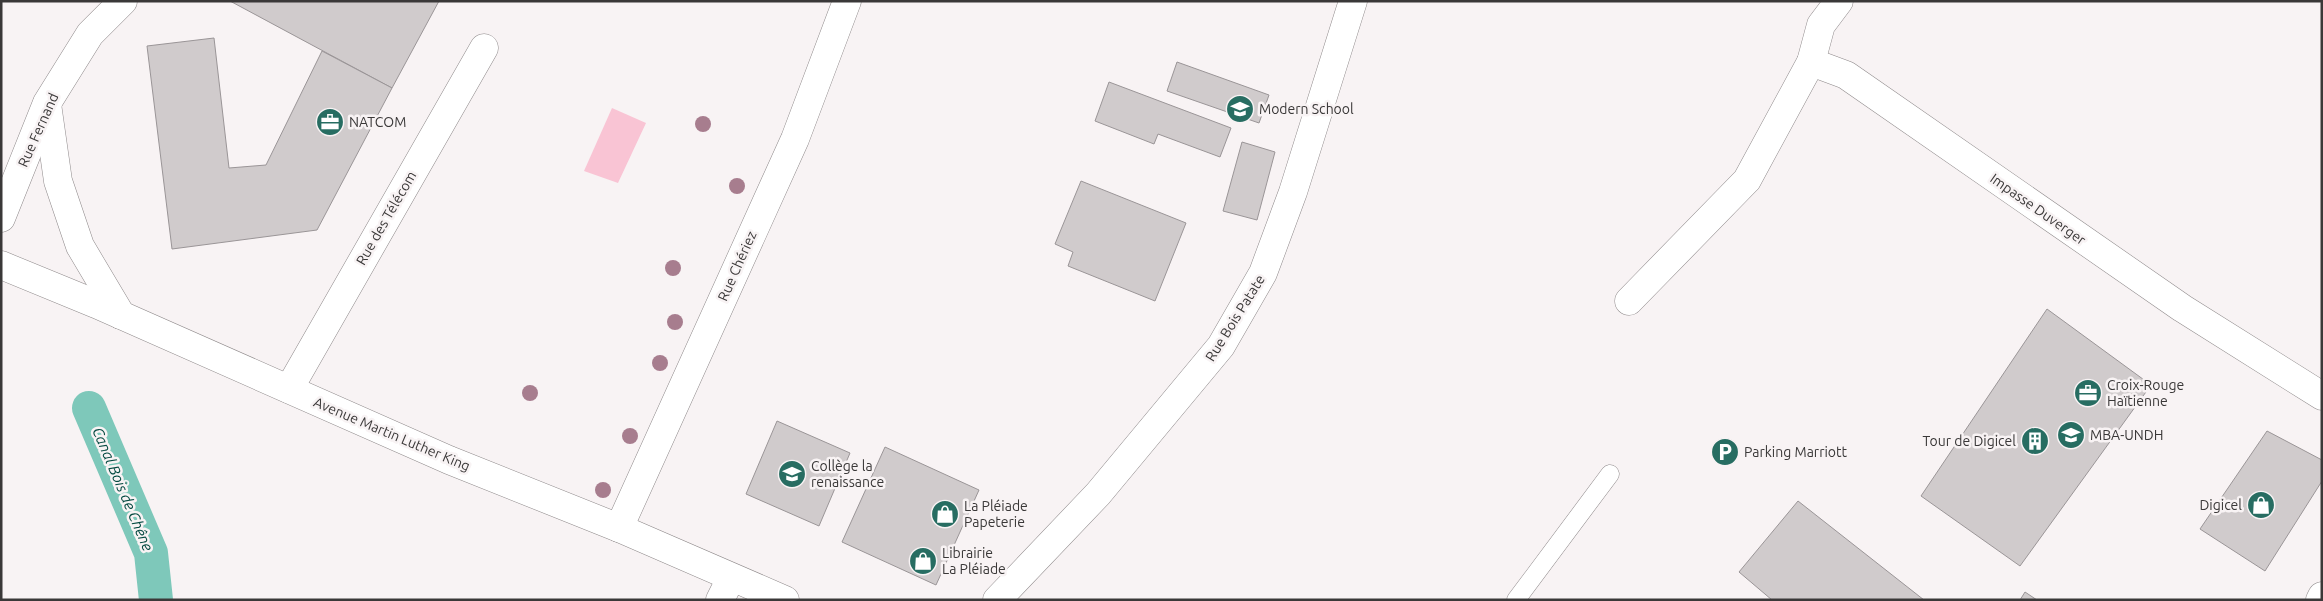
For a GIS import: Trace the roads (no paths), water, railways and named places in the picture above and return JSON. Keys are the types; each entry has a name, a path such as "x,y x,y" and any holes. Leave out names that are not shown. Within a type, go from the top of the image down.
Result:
{"street":[{"name":"Rue Fernand","path":"1,218 47,102 90,34 123,1"},
{"name":"Rue Chériez","path":"619,528 795,139 847,1"},
{"name":"Rue Bois Patate","path":"997,600 1098,494 1221,346 1263,274 1294,192 1353,1"},
{"path":"1629,301 1747,180 1811,62 1821,25 1839,1"},
{"name":"Rue des Télécom","path":"289,390 484,48"},
{"name":"Impasse Duverger","path":"1811,62 1846,75 2182,308 2322,396"},
{"path":"47,102 58,181 80,246 121,315"},
{"name":"Avenue Martin Luther King","path":"1,265 121,315 450,460 619,528 725,589 785,600"},
{"path":"2320,600 2322,596"}],"lane":[{"path":"1516,600 1610,474"}],"waterway":[{"name":"Canal Bois de Chêne","path":"89,408 151,553 156,600"}],"place":[{"name":"Modern School","path":"1240,109"},
{"name":"NATCOM","path":"330,122"},
{"name":"Croix-Rouge Haïtienne","path":"2088,393"},
{"name":"MBA-UNDH","path":"2071,435"},
{"name":"Tour de Digicel","path":"2035,441"},
{"name":"Parking Marriott","path":"1725,452"},
{"name":"Collège la renaissance","path":"792,474"},
{"name":"Digicel","path":"2261,505"},
{"name":"La Pléiade Papeterie","path":"945,514"},
{"name":"Librairie La Pléiade","path":"923,561"}]}
